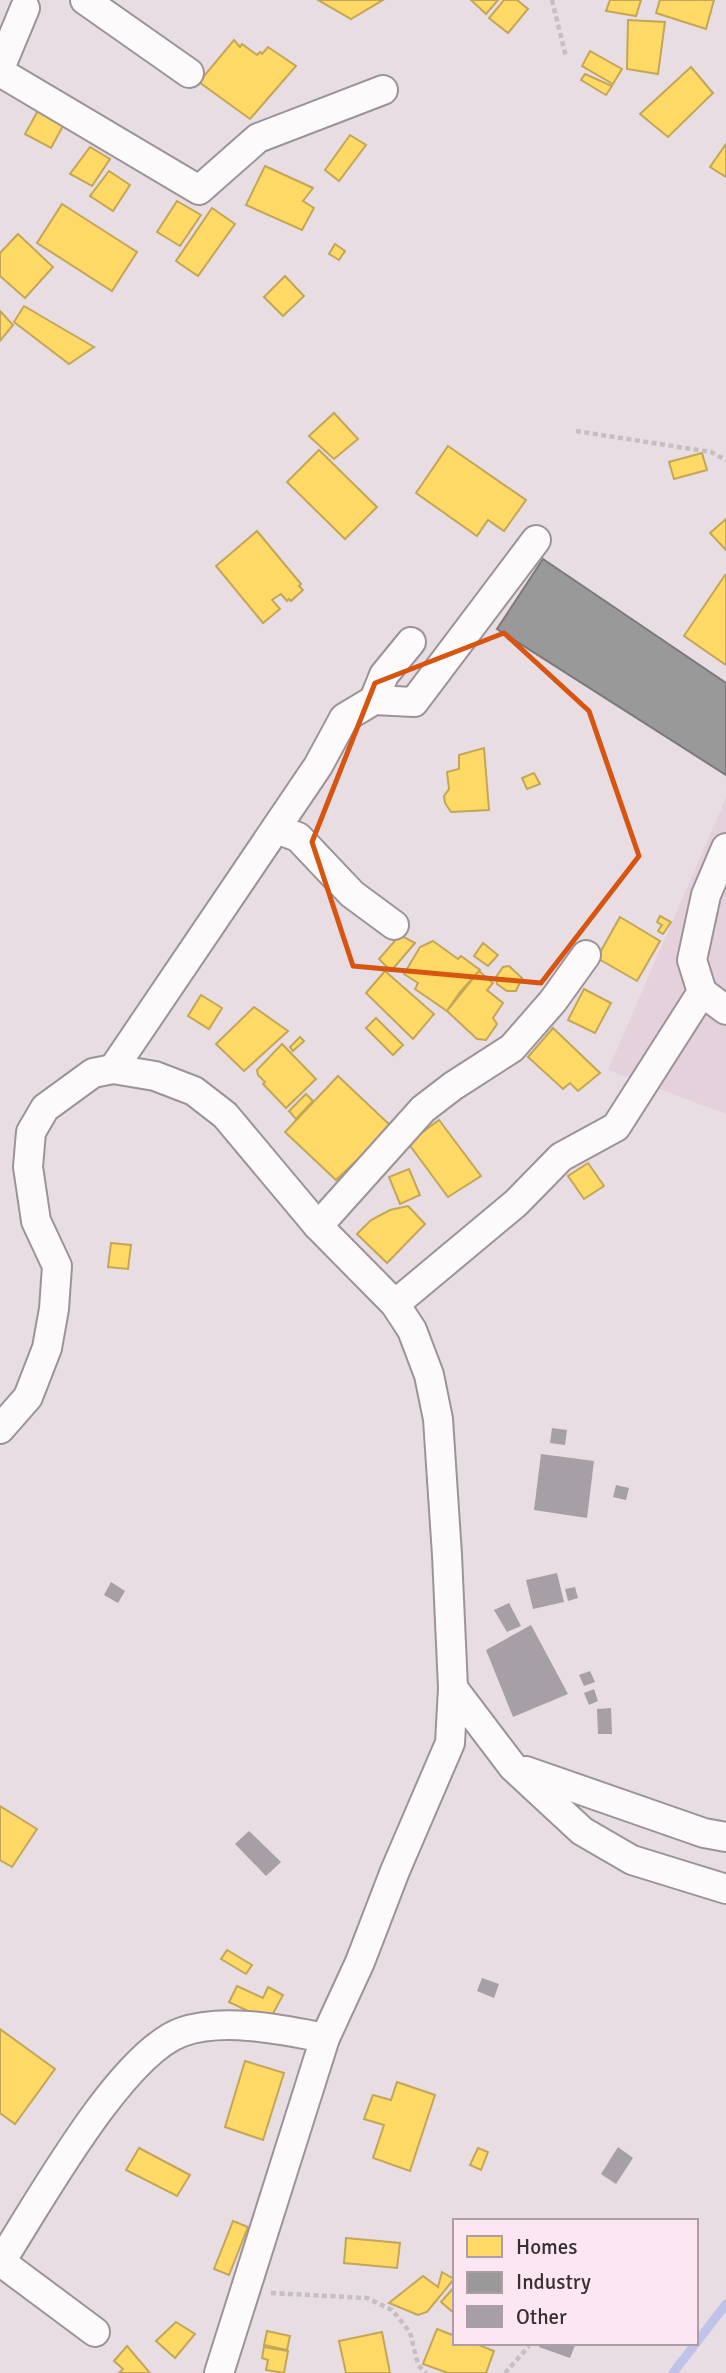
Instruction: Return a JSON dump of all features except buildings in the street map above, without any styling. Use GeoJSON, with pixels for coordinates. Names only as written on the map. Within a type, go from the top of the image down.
{"type":"FeatureCollection","features":[{"type":"Feature","properties":{"kind":"street"},"geometry":{"type":"LineString","coordinates":[[85,0],[189,73]]}},
{"type":"Feature","properties":{"kind":"street"},"geometry":{"type":"LineString","coordinates":[[21,5],[0,70],[199,190],[258,138],[383,90]]}},
{"type":"Feature","properties":{"kind":"street"},"geometry":{"type":"LineString","coordinates":[[113,1069],[318,766],[344,718],[374,700],[414,702],[536,540]]}},
{"type":"Feature","properties":{"kind":"street"},"geometry":{"type":"LineString","coordinates":[[374,700],[384,676],[411,642]]}},
{"type":"Feature","properties":{"kind":"street"},"geometry":{"type":"LineString","coordinates":[[276,829],[298,837],[352,894],[394,925]]}},
{"type":"Feature","properties":{"kind":"street"},"geometry":{"type":"LineString","coordinates":[[726,848],[706,895],[692,960],[702,992],[726,1010]]}},
{"type":"Feature","properties":{"kind":"street"},"geometry":{"type":"LineString","coordinates":[[318,1226],[423,1109],[512,1048],[553,1001],[586,955]]}},
{"type":"Feature","properties":{"kind":"street"},"geometry":{"type":"LineString","coordinates":[[395,1304],[516,1203],[561,1157],[616,1126],[702,992]]}},
{"type":"Feature","properties":{"kind":"street"},"geometry":{"type":"LineString","coordinates":[[0,1429],[28,1397],[47,1348],[54,1309],[57,1266],[36,1221],[28,1167],[31,1132],[45,1108],[55,1100],[93,1073],[113,1069],[155,1076],[194,1091],[225,1115],[318,1226],[395,1304],[412,1330],[429,1375],[438,1419],[453,1688],[450,1743],[395,1871],[360,1962],[325,2038],[219,2373]]}},
{"type":"Feature","properties":{"kind":"street"},"geometry":{"type":"LineString","coordinates":[[453,1688],[513,1767],[583,1830],[632,1860],[726,1889]]}},
{"type":"Feature","properties":{"kind":"street"},"geometry":{"type":"LineString","coordinates":[[513,1767],[704,1833],[726,1837]]}},
{"type":"Feature","properties":{"kind":"street"},"geometry":{"type":"LineString","coordinates":[[95,2332],[1,2262],[81,2136],[121,2083],[151,2052],[182,2032],[226,2025],[325,2038]]}},
{"type":"Feature","properties":{"kind":"path"},"geometry":{"type":"LineString","coordinates":[[552,0],[566,57]]}},
{"type":"Feature","properties":{"kind":"path"},"geometry":{"type":"LineString","coordinates":[[576,431],[711,452],[726,460]]}},
{"type":"Feature","properties":{"kind":"path"},"geometry":{"type":"LineString","coordinates":[[245,2292],[367,2298],[392,2310],[410,2332],[418,2365],[426,2373]]}},
{"type":"Feature","properties":{"kind":"path"},"geometry":{"type":"LineString","coordinates":[[505,2373],[529,2346]]}},
{"type":"Feature","properties":{"kind":"highlighted area"},"geometry":{"type":"Polygon","coordinates":[[[504,633],[589,711],[639,856],[541,983],[353,966],[312,842],[375,683],[504,633]]]}},
{"type":"Feature","properties":{"kind":"shaded area"},"geometry":{"type":"Polygon","coordinates":[[[726,798],[726,1114],[608,1070],[726,798]]]}},
{"type":"Feature","properties":{"kind":"waterway"},"geometry":{"type":"LineString","coordinates":[[698,2340],[726,2304]]}},
{"type":"Feature","properties":{"kind":"waterway"},"geometry":{"type":"LineString","coordinates":[[673,2373],[694,2345]]}}]}
